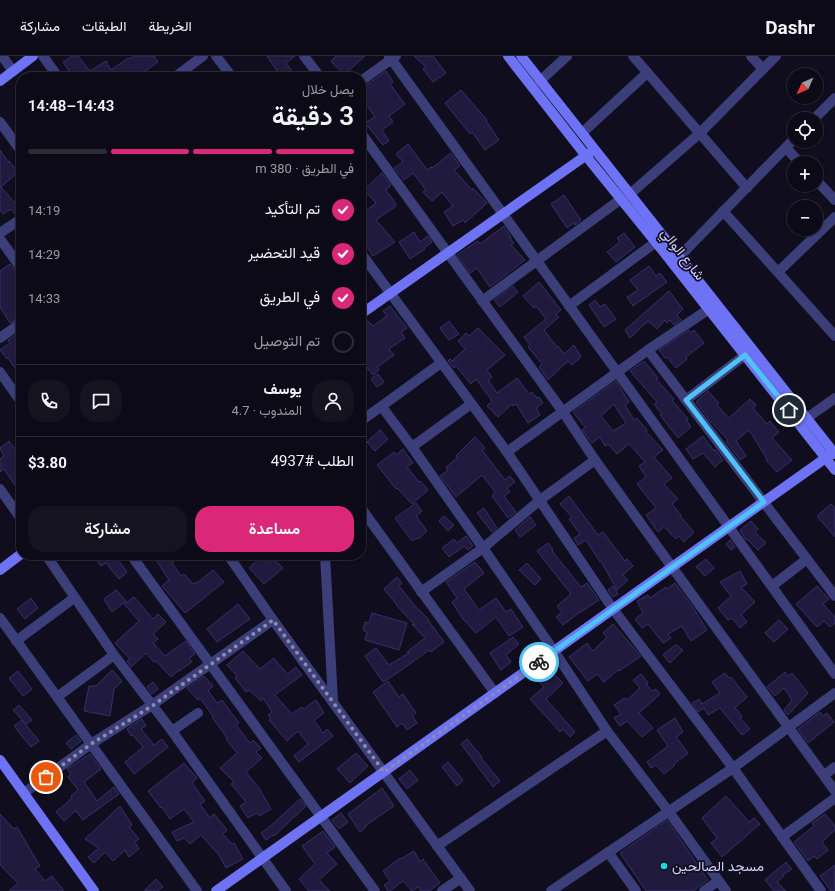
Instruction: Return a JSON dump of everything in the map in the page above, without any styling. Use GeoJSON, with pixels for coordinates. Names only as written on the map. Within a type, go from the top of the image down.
{"type":"FeatureCollection","features":[{"type":"Feature","properties":{"kind":"street"},"geometry":{"type":"LineString","coordinates":[[2,56],[13,71]]}},
{"type":"Feature","properties":{"kind":"street"},"geometry":{"type":"LineString","coordinates":[[0,81],[33,56]]}},
{"type":"Feature","properties":{"kind":"street"},"geometry":{"type":"LineString","coordinates":[[43,56],[54,72]]}},
{"type":"Feature","properties":{"kind":"street"},"geometry":{"type":"LineString","coordinates":[[182,72],[204,56]]}},
{"type":"Feature","properties":{"kind":"street"},"geometry":{"type":"LineString","coordinates":[[216,56],[228,72]]}},
{"type":"Feature","properties":{"kind":"street"},"geometry":{"type":"LineString","coordinates":[[304,56],[316,72]]}},
{"type":"Feature","properties":{"kind":"street","name":"شارع الوالي"},"geometry":{"type":"LineString","coordinates":[[508,56],[586,156],[680,256],[807,418],[832,455],[835,470]]}},
{"type":"Feature","properties":{"kind":"street","name":"شارع الوالي"},"geometry":{"type":"LineString","coordinates":[[521,56],[595,149],[656,242],[709,310],[745,355],[832,455]]}},
{"type":"Feature","properties":{"kind":"street"},"geometry":{"type":"LineString","coordinates":[[540,81],[567,56]]}},
{"type":"Feature","properties":{"kind":"street"},"geometry":{"type":"LineString","coordinates":[[633,56],[747,188]]}},
{"type":"Feature","properties":{"kind":"street"},"geometry":{"type":"LineString","coordinates":[[750,56],[763,69]]}},
{"type":"Feature","properties":{"kind":"street"},"geometry":{"type":"LineString","coordinates":[[482,301],[626,197],[700,133],[776,56]]}},
{"type":"Feature","properties":{"kind":"street"},"geometry":{"type":"LineString","coordinates":[[366,77],[392,57],[835,674]]}},
{"type":"Feature","properties":{"kind":"street"},"geometry":{"type":"LineString","coordinates":[[582,133],[647,73]]}},
{"type":"Feature","properties":{"kind":"street"},"geometry":{"type":"LineString","coordinates":[[821,112],[835,98]]}},
{"type":"Feature","properties":{"kind":"street"},"geometry":{"type":"LineString","coordinates":[[0,122],[16,144]]}},
{"type":"Feature","properties":{"kind":"street"},"geometry":{"type":"LineString","coordinates":[[366,140],[563,412],[672,567],[835,791]]}},
{"type":"Feature","properties":{"kind":"street"},"geometry":{"type":"LineString","coordinates":[[680,256],[786,148],[793,156]]}},
{"type":"Feature","properties":{"kind":"street"},"geometry":{"type":"LineString","coordinates":[[366,311],[595,149]]}},
{"type":"Feature","properties":{"kind":"street"},"geometry":{"type":"LineString","coordinates":[[823,187],[835,200]]}},
{"type":"Feature","properties":{"kind":"street"},"geometry":{"type":"LineString","coordinates":[[723,211],[835,336]]}},
{"type":"Feature","properties":{"kind":"street"},"geometry":{"type":"LineString","coordinates":[[778,272],[835,217]]}},
{"type":"Feature","properties":{"kind":"street"},"geometry":{"type":"LineString","coordinates":[[0,233],[16,222]]}},
{"type":"Feature","properties":{"kind":"street"},"geometry":{"type":"LineString","coordinates":[[0,239],[16,261]]}},
{"type":"Feature","properties":{"kind":"street"},"geometry":{"type":"LineString","coordinates":[[570,306],[656,242]]}},
{"type":"Feature","properties":{"kind":"street"},"geometry":{"type":"LineString","coordinates":[[366,260],[507,452],[613,609],[733,768],[821,891]]}},
{"type":"Feature","properties":{"kind":"street"},"geometry":{"type":"LineString","coordinates":[[507,452],[648,350],[709,310]]}},
{"type":"Feature","properties":{"kind":"street"},"geometry":{"type":"LineString","coordinates":[[0,338],[16,327]]}},
{"type":"Feature","properties":{"kind":"street"},"geometry":{"type":"LineString","coordinates":[[648,350],[835,596]]}},
{"type":"Feature","properties":{"kind":"street"},"geometry":{"type":"LineString","coordinates":[[686,400],[745,355]]}},
{"type":"Feature","properties":{"kind":"street"},"geometry":{"type":"LineString","coordinates":[[366,417],[441,363]]}},
{"type":"Feature","properties":{"kind":"street"},"geometry":{"type":"LineString","coordinates":[[0,372],[16,395]]}},
{"type":"Feature","properties":{"kind":"street"},"geometry":{"type":"LineString","coordinates":[[807,418],[835,398]]}},
{"type":"Feature","properties":{"kind":"street"},"geometry":{"type":"LineString","coordinates":[[412,447],[471,404]]}},
{"type":"Feature","properties":{"kind":"street"},"geometry":{"type":"LineString","coordinates":[[382,406],[483,548],[607,731],[669,812],[726,891]]}},
{"type":"Feature","properties":{"kind":"street"},"geometry":{"type":"LineString","coordinates":[[216,891],[832,455]]}},
{"type":"Feature","properties":{"kind":"street"},"geometry":{"type":"LineString","coordinates":[[421,592],[483,548],[540,500],[596,460]]}},
{"type":"Feature","properties":{"kind":"street"},"geometry":{"type":"LineString","coordinates":[[0,489],[16,512]]}},
{"type":"Feature","properties":{"kind":"street"},"geometry":{"type":"LineString","coordinates":[[366,515],[495,693]]}},
{"type":"Feature","properties":{"kind":"street"},"geometry":{"type":"LineString","coordinates":[[0,570],[16,558]]}},
{"type":"Feature","properties":{"kind":"street"},"geometry":{"type":"LineString","coordinates":[[772,586],[806,559]]}},
{"type":"Feature","properties":{"kind":"street"},"geometry":{"type":"LineString","coordinates":[[49,560],[114,654],[286,891]]}},
{"type":"Feature","properties":{"kind":"street"},"geometry":{"type":"LineString","coordinates":[[135,560],[375,891]]}},
{"type":"Feature","properties":{"kind":"street"},"geometry":{"type":"LineString","coordinates":[[231,560],[273,620],[470,891]]}},
{"type":"Feature","properties":{"kind":"street"},"geometry":{"type":"LineString","coordinates":[[325,560],[333,701]]}},
{"type":"Feature","properties":{"kind":"street"},"geometry":{"type":"LineString","coordinates":[[16,641],[74,598]]}},
{"type":"Feature","properties":{"kind":"street"},"geometry":{"type":"LineString","coordinates":[[0,618],[197,891]]}},
{"type":"Feature","properties":{"kind":"street"},"geometry":{"type":"LineString","coordinates":[[24,793],[91,744],[152,706],[273,620]]}},
{"type":"Feature","properties":{"kind":"street"},"geometry":{"type":"LineString","coordinates":[[57,697],[114,654]]}},
{"type":"Feature","properties":{"kind":"street"},"geometry":{"type":"LineString","coordinates":[[555,890],[608,852],[733,768],[835,693]]}},
{"type":"Feature","properties":{"kind":"street"},"geometry":{"type":"LineString","coordinates":[[172,732],[198,713]]}},
{"type":"Feature","properties":{"kind":"street"},"geometry":{"type":"LineString","coordinates":[[437,846],[607,731]]}},
{"type":"Feature","properties":{"kind":"street"},"geometry":{"type":"LineString","coordinates":[[0,760],[94,891]]}},
{"type":"Feature","properties":{"kind":"street"},"geometry":{"type":"LineString","coordinates":[[824,775],[835,767]]}},
{"type":"Feature","properties":{"kind":"street"},"geometry":{"type":"LineString","coordinates":[[782,836],[835,798]]}},
{"type":"Feature","properties":{"kind":"street"},"geometry":{"type":"LineString","coordinates":[[608,852],[636,891]]}},
{"type":"Feature","properties":{"kind":"street"},"geometry":{"type":"LineString","coordinates":[[442,891],[461,878]]}},
{"type":"Feature","properties":{"kind":"street"},"geometry":{"type":"LineString","coordinates":[[704,891],[718,881]]}},
{"type":"Feature","properties":{"kind":"building"},"geometry":{"type":"Polygon","coordinates":[[[72,56],[78,56],[90,71],[106,61],[111,70],[128,58],[129,59],[134,56],[154,56],[158,62],[144,72],[70,72],[63,62],[72,56]]]}},
{"type":"Feature","properties":{"kind":"building"},"geometry":{"type":"Polygon","coordinates":[[[267,56],[295,56],[286,63],[292,72],[275,72],[277,71],[267,56]]]}},
{"type":"Feature","properties":{"kind":"building"},"geometry":{"type":"Polygon","coordinates":[[[336,56],[365,56],[347,72],[341,72],[331,61],[336,56]]]}},
{"type":"Feature","properties":{"kind":"building"},"geometry":{"type":"Polygon","coordinates":[[[414,56],[433,56],[446,73],[433,82],[423,69],[426,67],[414,56]]]}},
{"type":"Feature","properties":{"kind":"building"},"geometry":{"type":"Polygon","coordinates":[[[386,71],[393,82],[390,84],[405,104],[389,116],[393,122],[382,130],[389,141],[383,145],[366,124],[366,122],[375,117],[366,104],[366,85],[386,71]]]}},
{"type":"Feature","properties":{"kind":"building"},"geometry":{"type":"Polygon","coordinates":[[[461,90],[487,120],[486,121],[499,140],[485,150],[472,132],[470,134],[445,103],[461,90]]]}},
{"type":"Feature","properties":{"kind":"building"},"geometry":{"type":"Polygon","coordinates":[[[408,144],[427,170],[431,167],[432,168],[451,153],[460,166],[454,170],[472,190],[473,188],[487,203],[465,223],[463,220],[453,226],[444,212],[453,206],[442,192],[432,201],[423,192],[426,190],[413,173],[404,180],[394,168],[403,162],[396,154],[408,144]]]}},
{"type":"Feature","properties":{"kind":"building"},"geometry":{"type":"Polygon","coordinates":[[[0,150],[8,162],[9,161],[16,170],[16,174],[1,187],[16,204],[16,215],[11,209],[3,214],[0,210],[0,150]]]}},
{"type":"Feature","properties":{"kind":"building"},"geometry":{"type":"Polygon","coordinates":[[[382,173],[391,185],[386,190],[396,206],[376,220],[395,242],[373,256],[366,246],[366,211],[376,203],[366,192],[366,188],[382,173]]]}},
{"type":"Feature","properties":{"kind":"building"},"geometry":{"type":"Polygon","coordinates":[[[564,195],[581,220],[575,225],[574,223],[567,228],[551,204],[564,195]]]}},
{"type":"Feature","properties":{"kind":"building"},"geometry":{"type":"Polygon","coordinates":[[[504,226],[514,243],[511,245],[525,260],[490,287],[477,268],[470,273],[457,255],[478,241],[480,244],[504,226]]]}},
{"type":"Feature","properties":{"kind":"building"},"geometry":{"type":"Polygon","coordinates":[[[414,232],[420,242],[428,236],[432,242],[424,248],[425,249],[410,259],[399,242],[414,232]]]}},
{"type":"Feature","properties":{"kind":"building"},"geometry":{"type":"Polygon","coordinates":[[[624,233],[635,247],[616,262],[607,252],[620,242],[617,238],[624,233]]]}},
{"type":"Feature","properties":{"kind":"building"},"geometry":{"type":"Polygon","coordinates":[[[10,264],[16,272],[16,320],[10,323],[0,307],[0,271],[10,264]]]}},
{"type":"Feature","properties":{"kind":"building"},"geometry":{"type":"Polygon","coordinates":[[[649,266],[656,276],[660,273],[667,282],[633,306],[627,297],[638,290],[630,280],[649,266]]]}},
{"type":"Feature","properties":{"kind":"building"},"geometry":{"type":"Polygon","coordinates":[[[539,282],[561,310],[556,314],[559,317],[544,330],[564,354],[574,345],[581,357],[572,365],[568,361],[548,380],[539,367],[542,364],[528,347],[530,345],[524,337],[546,319],[536,306],[534,308],[523,296],[539,282]]]}},
{"type":"Feature","properties":{"kind":"building"},"geometry":{"type":"Polygon","coordinates":[[[513,286],[518,292],[500,307],[494,300],[513,286]]]}},
{"type":"Feature","properties":{"kind":"building"},"geometry":{"type":"Polygon","coordinates":[[[669,291],[683,309],[677,315],[681,320],[674,325],[670,320],[667,323],[665,320],[657,329],[648,321],[630,338],[625,330],[669,291]]]}},
{"type":"Feature","properties":{"kind":"building"},"geometry":{"type":"Polygon","coordinates":[[[595,300],[600,307],[605,304],[616,319],[604,327],[589,305],[595,300]]]}},
{"type":"Feature","properties":{"kind":"building"},"geometry":{"type":"Polygon","coordinates":[[[390,306],[407,328],[401,332],[405,338],[389,349],[394,355],[377,367],[379,370],[373,375],[366,366],[366,322],[368,321],[373,326],[387,316],[383,311],[390,306]]]}},
{"type":"Feature","properties":{"kind":"building"},"geometry":{"type":"Polygon","coordinates":[[[449,321],[459,334],[449,340],[440,328],[449,321]]]}},
{"type":"Feature","properties":{"kind":"building"},"geometry":{"type":"Polygon","coordinates":[[[478,328],[505,355],[487,370],[492,377],[488,380],[497,393],[517,378],[529,394],[532,392],[537,398],[539,397],[543,403],[536,408],[540,415],[528,423],[516,404],[513,406],[512,404],[498,417],[487,406],[492,401],[476,379],[471,384],[456,366],[454,368],[448,361],[450,359],[452,361],[465,349],[458,341],[466,333],[469,336],[478,328]]]}},
{"type":"Feature","properties":{"kind":"building"},"geometry":{"type":"Polygon","coordinates":[[[689,330],[691,333],[694,330],[704,343],[686,357],[687,359],[676,368],[659,350],[689,330]]]}},
{"type":"Feature","properties":{"kind":"building"},"geometry":{"type":"Polygon","coordinates":[[[16,334],[16,366],[14,367],[0,350],[10,343],[8,340],[16,334]]]}},
{"type":"Feature","properties":{"kind":"building"},"geometry":{"type":"Polygon","coordinates":[[[644,361],[658,378],[656,379],[674,399],[672,400],[688,419],[686,420],[691,427],[678,438],[660,415],[662,414],[654,404],[657,402],[630,371],[644,361]]]}},
{"type":"Feature","properties":{"kind":"building"},"geometry":{"type":"Polygon","coordinates":[[[378,374],[384,382],[377,387],[371,379],[378,374]]]}},
{"type":"Feature","properties":{"kind":"building"},"geometry":{"type":"Polygon","coordinates":[[[616,381],[629,402],[625,405],[634,420],[637,418],[647,430],[646,432],[663,450],[654,457],[672,478],[664,484],[678,499],[672,504],[694,532],[684,542],[679,536],[676,539],[664,527],[658,532],[646,515],[656,508],[637,484],[646,477],[639,466],[645,462],[629,444],[617,454],[608,444],[605,446],[600,437],[592,443],[582,430],[585,427],[573,412],[616,381]],[[614,404],[601,416],[613,431],[626,423],[614,404]]]}},
{"type":"Feature","properties":{"kind":"building"},"geometry":{"type":"Polygon","coordinates":[[[708,391],[719,403],[717,405],[729,418],[750,399],[756,405],[753,408],[767,424],[770,421],[779,432],[772,438],[792,460],[777,472],[766,460],[767,459],[749,430],[736,441],[746,456],[740,460],[726,441],[728,440],[710,421],[696,402],[708,391]]]}},
{"type":"Feature","properties":{"kind":"building"},"geometry":{"type":"Polygon","coordinates":[[[380,430],[388,439],[375,451],[367,442],[380,430]]]}},
{"type":"Feature","properties":{"kind":"building"},"geometry":{"type":"Polygon","coordinates":[[[703,436],[723,460],[715,467],[703,453],[693,459],[686,449],[703,436]]]}},
{"type":"Feature","properties":{"kind":"building"},"geometry":{"type":"Polygon","coordinates":[[[475,437],[485,448],[482,450],[505,480],[510,476],[515,482],[507,488],[510,492],[504,496],[516,512],[508,518],[492,496],[495,492],[482,475],[456,497],[440,476],[448,470],[446,467],[457,458],[456,456],[475,437]]]}},
{"type":"Feature","properties":{"kind":"building"},"geometry":{"type":"Polygon","coordinates":[[[9,441],[16,451],[16,487],[4,469],[0,472],[0,459],[4,456],[0,448],[9,441]]]}},
{"type":"Feature","properties":{"kind":"building"},"geometry":{"type":"Polygon","coordinates":[[[403,449],[413,463],[407,467],[419,482],[420,481],[428,490],[412,504],[397,488],[396,489],[377,465],[394,452],[396,455],[403,449]]]}},
{"type":"Feature","properties":{"kind":"building"},"geometry":{"type":"Polygon","coordinates":[[[569,496],[598,535],[603,532],[625,561],[627,559],[633,566],[623,575],[628,580],[617,590],[601,561],[600,562],[586,540],[578,545],[574,538],[580,534],[569,519],[572,517],[560,504],[569,496]]]}},
{"type":"Feature","properties":{"kind":"building"},"geometry":{"type":"Polygon","coordinates":[[[416,503],[422,511],[416,516],[427,531],[418,539],[416,538],[412,541],[395,518],[416,503]]]}},
{"type":"Feature","properties":{"kind":"building"},"geometry":{"type":"Polygon","coordinates":[[[831,504],[835,508],[835,537],[817,516],[831,504]]]}},
{"type":"Feature","properties":{"kind":"building"},"geometry":{"type":"Polygon","coordinates":[[[484,508],[497,528],[492,532],[477,513],[484,508]]]}},
{"type":"Feature","properties":{"kind":"building"},"geometry":{"type":"Polygon","coordinates":[[[444,516],[454,525],[448,531],[439,521],[444,516]]]}},
{"type":"Feature","properties":{"kind":"building"},"geometry":{"type":"Polygon","coordinates":[[[530,517],[536,525],[520,537],[515,530],[530,517]]]}},
{"type":"Feature","properties":{"kind":"building"},"geometry":{"type":"Polygon","coordinates":[[[751,521],[758,529],[755,532],[766,543],[758,550],[747,539],[746,540],[740,530],[751,521]]]}},
{"type":"Feature","properties":{"kind":"building"},"geometry":{"type":"Polygon","coordinates":[[[466,536],[473,546],[468,550],[464,546],[449,557],[442,548],[454,539],[457,543],[466,536]]]}},
{"type":"Feature","properties":{"kind":"building"},"geometry":{"type":"Polygon","coordinates":[[[730,540],[735,547],[731,550],[726,544],[730,540]]]}},
{"type":"Feature","properties":{"kind":"building"},"geometry":{"type":"Polygon","coordinates":[[[548,543],[553,550],[552,551],[581,587],[587,583],[599,600],[563,625],[556,617],[562,612],[557,606],[571,594],[537,551],[548,543]]]}},
{"type":"Feature","properties":{"kind":"building"},"geometry":{"type":"Polygon","coordinates":[[[706,559],[714,568],[705,576],[696,567],[706,559]]]}},
{"type":"Feature","properties":{"kind":"building"},"geometry":{"type":"Polygon","coordinates":[[[97,560],[118,560],[127,572],[119,579],[106,563],[101,566],[97,560]]]}},
{"type":"Feature","properties":{"kind":"building"},"geometry":{"type":"Polygon","coordinates":[[[156,560],[175,560],[172,563],[181,576],[184,574],[193,584],[196,582],[197,583],[213,570],[224,582],[185,613],[162,586],[169,580],[156,560]]]}},
{"type":"Feature","properties":{"kind":"building"},"geometry":{"type":"Polygon","coordinates":[[[258,560],[266,560],[269,563],[275,560],[283,568],[264,584],[249,568],[258,560]]]}},
{"type":"Feature","properties":{"kind":"building"},"geometry":{"type":"Polygon","coordinates":[[[475,562],[484,573],[464,589],[479,610],[496,598],[506,612],[511,609],[523,627],[509,636],[496,617],[476,633],[463,619],[452,602],[457,598],[446,582],[475,562]]]}},
{"type":"Feature","properties":{"kind":"building"},"geometry":{"type":"Polygon","coordinates":[[[527,563],[541,579],[535,585],[519,570],[527,563]]]}},
{"type":"Feature","properties":{"kind":"building"},"geometry":{"type":"Polygon","coordinates":[[[740,571],[747,584],[741,587],[755,602],[741,615],[747,622],[740,628],[732,618],[728,620],[718,608],[731,596],[720,582],[740,571]]]}},
{"type":"Feature","properties":{"kind":"building"},"geometry":{"type":"Polygon","coordinates":[[[397,577],[402,583],[399,586],[415,606],[429,620],[444,642],[431,652],[429,650],[383,682],[365,656],[376,648],[389,665],[409,653],[407,652],[425,638],[384,589],[397,577]]]}},
{"type":"Feature","properties":{"kind":"building"},"geometry":{"type":"Polygon","coordinates":[[[675,583],[693,607],[707,630],[691,641],[682,626],[668,634],[671,638],[663,643],[648,624],[642,628],[635,619],[643,613],[637,601],[648,595],[650,598],[666,587],[667,589],[675,583]]]}},
{"type":"Feature","properties":{"kind":"building"},"geometry":{"type":"Polygon","coordinates":[[[613,586],[618,594],[613,597],[608,590],[613,586]]]}},
{"type":"Feature","properties":{"kind":"building"},"geometry":{"type":"Polygon","coordinates":[[[817,586],[829,599],[823,604],[835,617],[835,623],[830,627],[824,621],[817,627],[796,604],[817,586]]]}},
{"type":"Feature","properties":{"kind":"building"},"geometry":{"type":"Polygon","coordinates":[[[116,590],[126,601],[112,612],[104,599],[116,590]]]}},
{"type":"Feature","properties":{"kind":"building"},"geometry":{"type":"Polygon","coordinates":[[[134,597],[153,619],[158,614],[166,622],[153,634],[158,639],[153,643],[165,656],[186,641],[195,654],[189,658],[192,662],[171,677],[146,653],[131,667],[127,661],[130,659],[115,643],[139,621],[124,604],[134,597]]]}},
{"type":"Feature","properties":{"kind":"building"},"geometry":{"type":"Polygon","coordinates":[[[31,598],[38,608],[25,619],[17,609],[31,598]]]}},
{"type":"Feature","properties":{"kind":"building"},"geometry":{"type":"Polygon","coordinates":[[[238,604],[250,619],[217,642],[207,629],[238,604]]]}},
{"type":"Feature","properties":{"kind":"building"},"geometry":{"type":"Polygon","coordinates":[[[372,613],[407,623],[399,650],[365,640],[367,632],[363,630],[365,622],[369,623],[372,613]]]}},
{"type":"Feature","properties":{"kind":"building"},"geometry":{"type":"Polygon","coordinates":[[[779,620],[788,629],[774,642],[765,633],[779,620]]]}},
{"type":"Feature","properties":{"kind":"building"},"geometry":{"type":"Polygon","coordinates":[[[613,624],[641,656],[619,671],[618,670],[604,682],[597,674],[588,681],[569,657],[587,643],[593,651],[607,637],[603,633],[613,624]]]}},
{"type":"Feature","properties":{"kind":"building"},"geometry":{"type":"Polygon","coordinates":[[[513,637],[519,644],[506,655],[511,662],[501,670],[490,653],[513,637]]]}},
{"type":"Feature","properties":{"kind":"building"},"geometry":{"type":"Polygon","coordinates":[[[675,645],[683,650],[670,663],[663,655],[675,645]]]}},
{"type":"Feature","properties":{"kind":"building"},"geometry":{"type":"Polygon","coordinates":[[[243,651],[260,669],[274,658],[287,674],[296,667],[302,675],[275,695],[292,714],[302,707],[304,709],[316,700],[324,713],[314,720],[323,733],[327,729],[333,736],[299,762],[294,756],[308,744],[298,731],[287,741],[269,720],[271,719],[268,715],[272,712],[263,698],[261,701],[249,690],[246,692],[235,678],[237,676],[227,665],[243,651]]]}},
{"type":"Feature","properties":{"kind":"building"},"geometry":{"type":"Polygon","coordinates":[[[112,670],[122,681],[114,689],[110,716],[84,711],[89,686],[96,686],[112,670]]]}},
{"type":"Feature","properties":{"kind":"building"},"geometry":{"type":"Polygon","coordinates":[[[18,671],[32,689],[23,696],[9,678],[18,671]]]}},
{"type":"Feature","properties":{"kind":"building"},"geometry":{"type":"Polygon","coordinates":[[[551,671],[563,683],[546,699],[575,732],[570,737],[563,729],[560,732],[530,699],[544,687],[539,682],[551,671]]]}},
{"type":"Feature","properties":{"kind":"building"},"geometry":{"type":"Polygon","coordinates":[[[785,672],[788,676],[792,673],[808,693],[788,715],[784,710],[792,700],[784,688],[775,696],[767,687],[785,672]]]}},
{"type":"Feature","properties":{"kind":"building"},"geometry":{"type":"Polygon","coordinates":[[[725,673],[729,678],[731,677],[747,697],[735,708],[742,716],[740,718],[750,729],[742,735],[720,708],[708,715],[704,708],[698,712],[692,703],[699,699],[702,704],[720,693],[712,682],[725,673]]]}},
{"type":"Feature","properties":{"kind":"building"},"geometry":{"type":"Polygon","coordinates":[[[641,674],[648,683],[646,684],[652,691],[656,689],[660,694],[639,713],[653,728],[642,737],[627,721],[620,726],[614,718],[621,714],[614,705],[625,698],[627,700],[640,688],[633,680],[641,674]]]}},
{"type":"Feature","properties":{"kind":"building"},"geometry":{"type":"Polygon","coordinates":[[[204,676],[213,686],[208,691],[217,703],[222,700],[239,723],[236,725],[250,743],[253,740],[261,748],[256,752],[262,758],[246,772],[259,788],[271,809],[259,816],[257,813],[248,818],[240,806],[246,802],[231,784],[234,782],[220,768],[237,753],[226,739],[227,738],[200,698],[198,700],[187,688],[204,676]]]}},
{"type":"Feature","properties":{"kind":"building"},"geometry":{"type":"Polygon","coordinates":[[[388,681],[399,697],[403,694],[416,713],[412,715],[417,723],[407,730],[402,723],[397,727],[373,692],[388,681]]]}},
{"type":"Feature","properties":{"kind":"building"},"geometry":{"type":"Polygon","coordinates":[[[153,682],[158,689],[152,694],[147,687],[153,682]]]}},
{"type":"Feature","properties":{"kind":"building"},"geometry":{"type":"Polygon","coordinates":[[[19,705],[32,720],[26,724],[13,710],[19,705]]]}},
{"type":"Feature","properties":{"kind":"building"},"geometry":{"type":"Polygon","coordinates":[[[820,712],[823,716],[827,713],[834,722],[808,743],[798,729],[820,712]]]}},
{"type":"Feature","properties":{"kind":"building"},"geometry":{"type":"Polygon","coordinates":[[[675,718],[683,732],[676,737],[688,753],[664,774],[656,765],[651,768],[647,762],[668,746],[657,730],[675,718]]]}},
{"type":"Feature","properties":{"kind":"building"},"geometry":{"type":"Polygon","coordinates":[[[142,719],[146,726],[141,729],[154,745],[162,739],[168,747],[134,774],[125,762],[143,747],[133,735],[131,736],[127,729],[142,719]]]}},
{"type":"Feature","properties":{"kind":"building"},"geometry":{"type":"Polygon","coordinates":[[[22,720],[39,741],[31,747],[14,726],[22,720]]]}},
{"type":"Feature","properties":{"kind":"building"},"geometry":{"type":"Polygon","coordinates":[[[76,735],[81,741],[71,749],[66,743],[76,735]]]}},
{"type":"Feature","properties":{"kind":"building"},"geometry":{"type":"Polygon","coordinates":[[[467,739],[500,781],[493,787],[461,744],[467,739]]]}},
{"type":"Feature","properties":{"kind":"building"},"geometry":{"type":"Polygon","coordinates":[[[356,753],[368,766],[350,783],[337,769],[356,753]]]}},
{"type":"Feature","properties":{"kind":"building"},"geometry":{"type":"Polygon","coordinates":[[[90,754],[101,769],[84,782],[97,801],[114,787],[119,794],[83,820],[75,811],[64,821],[56,812],[72,798],[71,796],[78,790],[68,777],[71,774],[67,769],[90,754]]]}},
{"type":"Feature","properties":{"kind":"building"},"geometry":{"type":"Polygon","coordinates":[[[448,762],[463,780],[457,786],[442,767],[448,762]]]}},
{"type":"Feature","properties":{"kind":"building"},"geometry":{"type":"Polygon","coordinates":[[[184,763],[197,778],[192,783],[205,801],[200,804],[210,818],[214,814],[227,830],[223,834],[232,844],[234,843],[243,859],[226,868],[219,855],[201,835],[190,844],[184,838],[177,841],[172,832],[194,822],[184,809],[170,819],[148,791],[184,763]]]}},
{"type":"Feature","properties":{"kind":"building"},"geometry":{"type":"Polygon","coordinates":[[[410,770],[418,780],[407,789],[399,779],[410,770]]]}},
{"type":"Feature","properties":{"kind":"building"},"geometry":{"type":"Polygon","coordinates":[[[382,788],[394,806],[365,826],[366,827],[360,832],[348,814],[382,788]]]}},
{"type":"Feature","properties":{"kind":"building"},"geometry":{"type":"Polygon","coordinates":[[[726,796],[749,822],[754,818],[760,824],[722,857],[711,843],[717,838],[702,818],[726,796]]]}},
{"type":"Feature","properties":{"kind":"building"},"geometry":{"type":"Polygon","coordinates":[[[300,799],[306,806],[274,836],[273,835],[266,840],[261,833],[300,799]]]}},
{"type":"Feature","properties":{"kind":"building"},"geometry":{"type":"Polygon","coordinates":[[[120,806],[132,825],[129,827],[139,839],[135,842],[139,849],[129,857],[125,850],[113,861],[105,852],[94,863],[88,857],[99,848],[85,839],[120,806]]]}},
{"type":"Feature","properties":{"kind":"building"},"geometry":{"type":"Polygon","coordinates":[[[341,813],[348,822],[339,829],[332,820],[341,813]]]}},
{"type":"Feature","properties":{"kind":"building"},"geometry":{"type":"Polygon","coordinates":[[[0,814],[14,829],[17,827],[40,866],[35,869],[45,881],[52,876],[64,891],[9,891],[18,883],[0,865],[0,814]]]}},
{"type":"Feature","properties":{"kind":"building"},"geometry":{"type":"Polygon","coordinates":[[[825,814],[835,826],[835,830],[822,842],[828,850],[817,859],[814,856],[808,861],[794,842],[814,826],[812,823],[825,814]]]}},
{"type":"Feature","properties":{"kind":"building","name":"مسجد الصالحين"},"geometry":{"type":"Polygon","coordinates":[[[667,820],[708,880],[693,891],[646,891],[620,853],[667,820]]]}},
{"type":"Feature","properties":{"kind":"building"},"geometry":{"type":"Polygon","coordinates":[[[323,831],[335,847],[327,853],[337,864],[319,880],[330,891],[309,891],[299,879],[315,864],[302,846],[323,831]]]}},
{"type":"Feature","properties":{"kind":"building"},"geometry":{"type":"Polygon","coordinates":[[[414,851],[420,862],[423,859],[440,883],[429,891],[421,891],[418,887],[412,891],[403,881],[388,891],[384,885],[390,881],[383,871],[400,858],[401,859],[414,851]]]}},
{"type":"Feature","properties":{"kind":"building"},"geometry":{"type":"Polygon","coordinates":[[[786,862],[792,869],[783,875],[784,876],[777,882],[786,891],[774,891],[765,880],[786,862]]]}},
{"type":"Feature","properties":{"kind":"building"},"geometry":{"type":"Polygon","coordinates":[[[835,865],[835,891],[831,891],[820,876],[835,865]]]}},
{"type":"Feature","properties":{"kind":"building"},"geometry":{"type":"Polygon","coordinates":[[[156,879],[163,887],[157,891],[144,891],[156,879]]]}},
{"type":"Feature","properties":{"kind":"way so far"},"geometry":{"type":"LineString","coordinates":[[46,777],[91,744],[152,706],[273,620],[384,772],[539,662]]}},
{"type":"Feature","properties":{"kind":"place","name":"مسجد الصالحين"},"geometry":{"type":"Point","coordinates":[664,866]}},
{"type":"Feature","properties":{"kind":"route"},"geometry":{"type":"LineString","coordinates":[[539,662],[764,502],[686,400],[745,355],[789,410]]}}]}
